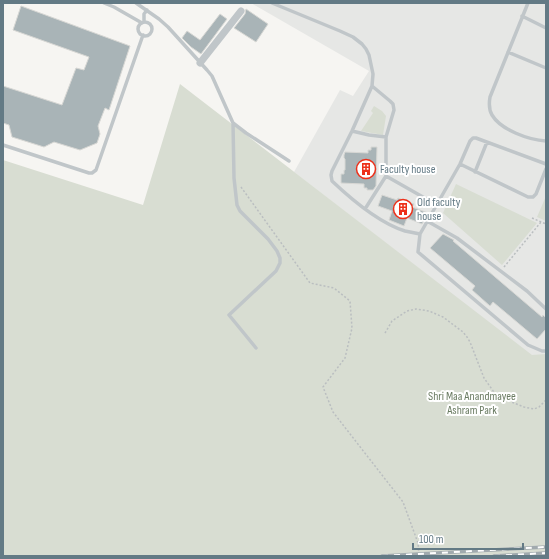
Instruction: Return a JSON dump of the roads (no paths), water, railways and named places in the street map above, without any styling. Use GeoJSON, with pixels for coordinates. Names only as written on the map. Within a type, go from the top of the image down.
{"type":"FeatureCollection","features":[{"type":"Feature","properties":{"kind":"street"},"geometry":{"type":"LineString","coordinates":[[200,63],[241,11]]}},
{"type":"Feature","properties":{"kind":"lane"},"geometry":{"type":"LineString","coordinates":[[104,3],[143,22],[154,24]]}},
{"type":"Feature","properties":{"kind":"lane"},"geometry":{"type":"LineString","coordinates":[[136,3],[168,27],[212,76],[233,122],[234,178],[237,205],[240,211],[268,239],[277,251],[280,258],[280,263],[276,271],[229,315],[256,348]]}},
{"type":"Feature","properties":{"kind":"lane"},"geometry":{"type":"LineString","coordinates":[[272,3],[340,31],[362,44],[366,49],[373,74],[372,86],[332,171],[332,181],[365,209],[388,223],[404,230],[420,234]]}},
{"type":"Feature","properties":{"kind":"lane"},"geometry":{"type":"LineString","coordinates":[[528,3],[490,97],[489,105],[492,114],[500,124],[509,130],[536,140],[546,141]]}},
{"type":"Feature","properties":{"kind":"lane"},"geometry":{"type":"LineString","coordinates":[[143,35],[138,28],[143,22],[144,14],[147,10]]}},
{"type":"Feature","properties":{"kind":"lane"},"geometry":{"type":"LineString","coordinates":[[522,16],[546,28]]}},
{"type":"Feature","properties":{"kind":"lane"},"geometry":{"type":"LineString","coordinates":[[143,35],[151,33],[154,24],[159,19]]}},
{"type":"Feature","properties":{"kind":"lane"},"geometry":{"type":"LineString","coordinates":[[3,145],[89,173],[94,172],[96,170],[143,35]]}},
{"type":"Feature","properties":{"kind":"lane"},"geometry":{"type":"LineString","coordinates":[[508,52],[546,68]]}},
{"type":"Feature","properties":{"kind":"lane"},"geometry":{"type":"LineString","coordinates":[[365,209],[386,176],[386,137],[394,110],[394,107],[390,101],[372,86]]}},
{"type":"Feature","properties":{"kind":"lane"},"geometry":{"type":"LineString","coordinates":[[233,122],[290,161]]}},
{"type":"Feature","properties":{"kind":"lane"},"geometry":{"type":"LineString","coordinates":[[352,131],[386,137]]}},
{"type":"Feature","properties":{"kind":"lane"},"geometry":{"type":"LineString","coordinates":[[546,164],[473,138],[420,234],[418,252],[528,346],[546,351]]}},
{"type":"Feature","properties":{"kind":"lane"},"geometry":{"type":"LineString","coordinates":[[475,172],[487,142]]}},
{"type":"Feature","properties":{"kind":"lane"},"geometry":{"type":"LineString","coordinates":[[460,164],[528,197],[533,197],[536,194],[546,169]]}},
{"type":"Feature","properties":{"kind":"lane"},"geometry":{"type":"LineString","coordinates":[[386,176],[437,205]]}},
{"type":"Feature","properties":{"kind":"lane"},"geometry":{"type":"LineString","coordinates":[[428,221],[457,238],[527,291],[546,309]]}},
{"type":"Feature","properties":{"kind":"railway"},"geometry":{"type":"LineString","coordinates":[[382,556],[546,547]]}},
{"type":"Feature","properties":{"kind":"railway"},"geometry":{"type":"LineString","coordinates":[[494,556],[546,553]]}},
{"type":"Feature","properties":{"kind":"place","name":"Faculty house"},"geometry":{"type":"Point","coordinates":[366,169]}},
{"type":"Feature","properties":{"kind":"place","name":"Old faculty house"},"geometry":{"type":"Point","coordinates":[403,209]}},
{"type":"Feature","properties":{"kind":"park label","name":"Shri Maa Anandmayee Ashram Park"},"geometry":{"type":"Point","coordinates":[472,403]}}]}
